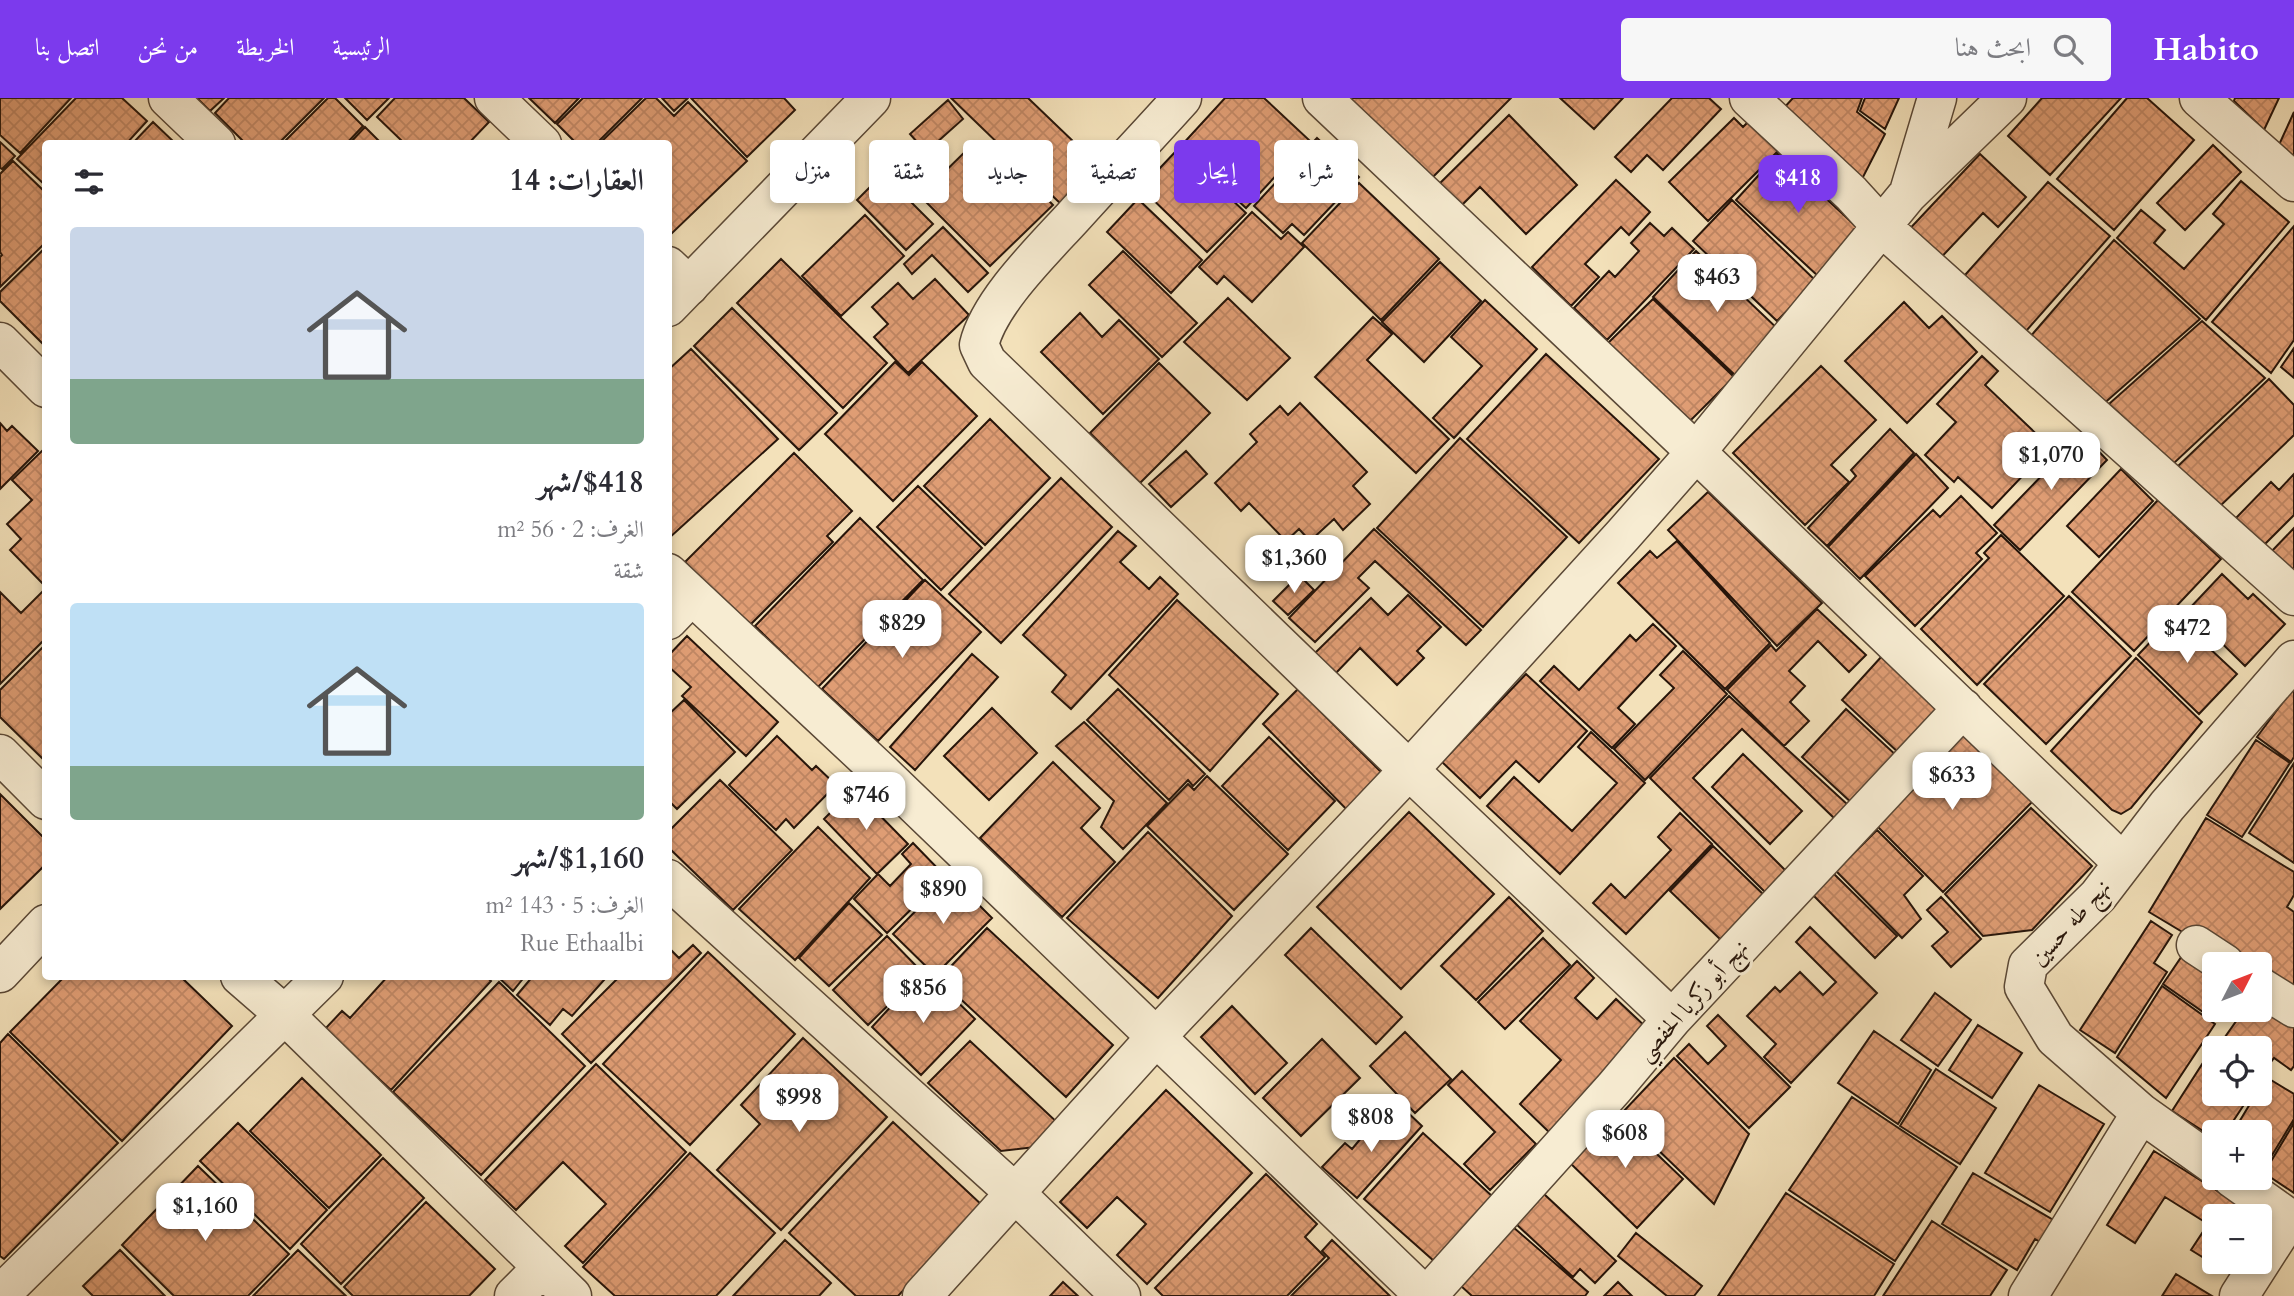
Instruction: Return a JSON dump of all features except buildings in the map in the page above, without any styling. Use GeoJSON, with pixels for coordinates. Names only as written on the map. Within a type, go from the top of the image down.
{"type":"FeatureCollection","features":[{"type":"Feature","properties":{"kind":"street"},"geometry":{"type":"LineString","coordinates":[[168,98],[212,140]]}},
{"type":"Feature","properties":{"kind":"street"},"geometry":{"type":"LineString","coordinates":[[494,98],[538,140]]}},
{"type":"Feature","properties":{"kind":"street"},"geometry":{"type":"LineString","coordinates":[[1182,98],[1029,265],[982,330],[979,345],[987,362],[1409,770],[1672,1019]]}},
{"type":"Feature","properties":{"kind":"street"},"geometry":{"type":"LineString","coordinates":[[1322,98],[1696,452],[2123,863]]}},
{"type":"Feature","properties":{"kind":"street"},"geometry":{"type":"LineString","coordinates":[[1749,98],[1851,193],[1882,227],[2294,596]]}},
{"type":"Feature","properties":{"kind":"street"},"geometry":{"type":"LineString","coordinates":[[1908,194],[1937,98]]}},
{"type":"Feature","properties":{"kind":"street"},"geometry":{"type":"LineString","coordinates":[[922,1296],[1157,1036],[1409,770],[1623,535],[1696,452],[1908,194],[2007,98]]}},
{"type":"Feature","properties":{"kind":"street"},"geometry":{"type":"LineString","coordinates":[[2199,98],[2294,182]]}},
{"type":"Feature","properties":{"kind":"street"},"geometry":{"type":"LineString","coordinates":[[675,286],[855,103]]}},
{"type":"Feature","properties":{"kind":"street"},"geometry":{"type":"LineString","coordinates":[[0,342],[42,384]]}},
{"type":"Feature","properties":{"kind":"street"},"geometry":{"type":"LineString","coordinates":[[676,596],[881,772],[1426,1296]]}},
{"type":"Feature","properties":{"kind":"street","name":"نهج طه حسين"},"geometry":{"type":"LineString","coordinates":[[2202,1157],[2141,1114],[2055,1038],[2024,987],[2028,965],[2098,896],[2167,806],[2294,660]]}},
{"type":"Feature","properties":{"kind":"street","name":"نهج أبو زكريا الحفصي"},"geometry":{"type":"LineString","coordinates":[[1426,1296],[1606,1098],[1672,1019],[1963,708]]}},
{"type":"Feature","properties":{"kind":"street"},"geometry":{"type":"LineString","coordinates":[[0,754],[42,796]]}},
{"type":"Feature","properties":{"kind":"street"},"geometry":{"type":"LineString","coordinates":[[672,883],[1015,1192],[1121,1296]]}},
{"type":"Feature","properties":{"kind":"street"},"geometry":{"type":"LineString","coordinates":[[0,973],[42,928]]}},
{"type":"Feature","properties":{"kind":"street"},"geometry":{"type":"LineString","coordinates":[[245,980],[285,1015],[572,1296]]}},
{"type":"Feature","properties":{"kind":"street"},"geometry":{"type":"LineString","coordinates":[[0,1295],[320,980]]}},
{"type":"Feature","properties":{"kind":"street"},"geometry":{"type":"LineString","coordinates":[[2272,994],[2294,1008]]}},
{"type":"Feature","properties":{"kind":"street"},"geometry":{"type":"LineString","coordinates":[[2028,1296],[2141,1114]]}},
{"type":"Feature","properties":{"kind":"street"},"geometry":{"type":"LineString","coordinates":[[2239,1296],[2291,1220],[2249,1190]]}},
{"type":"Feature","properties":{"kind":"street"},"geometry":{"type":"LineString","coordinates":[[514,1296],[542,1268]]}}]}
